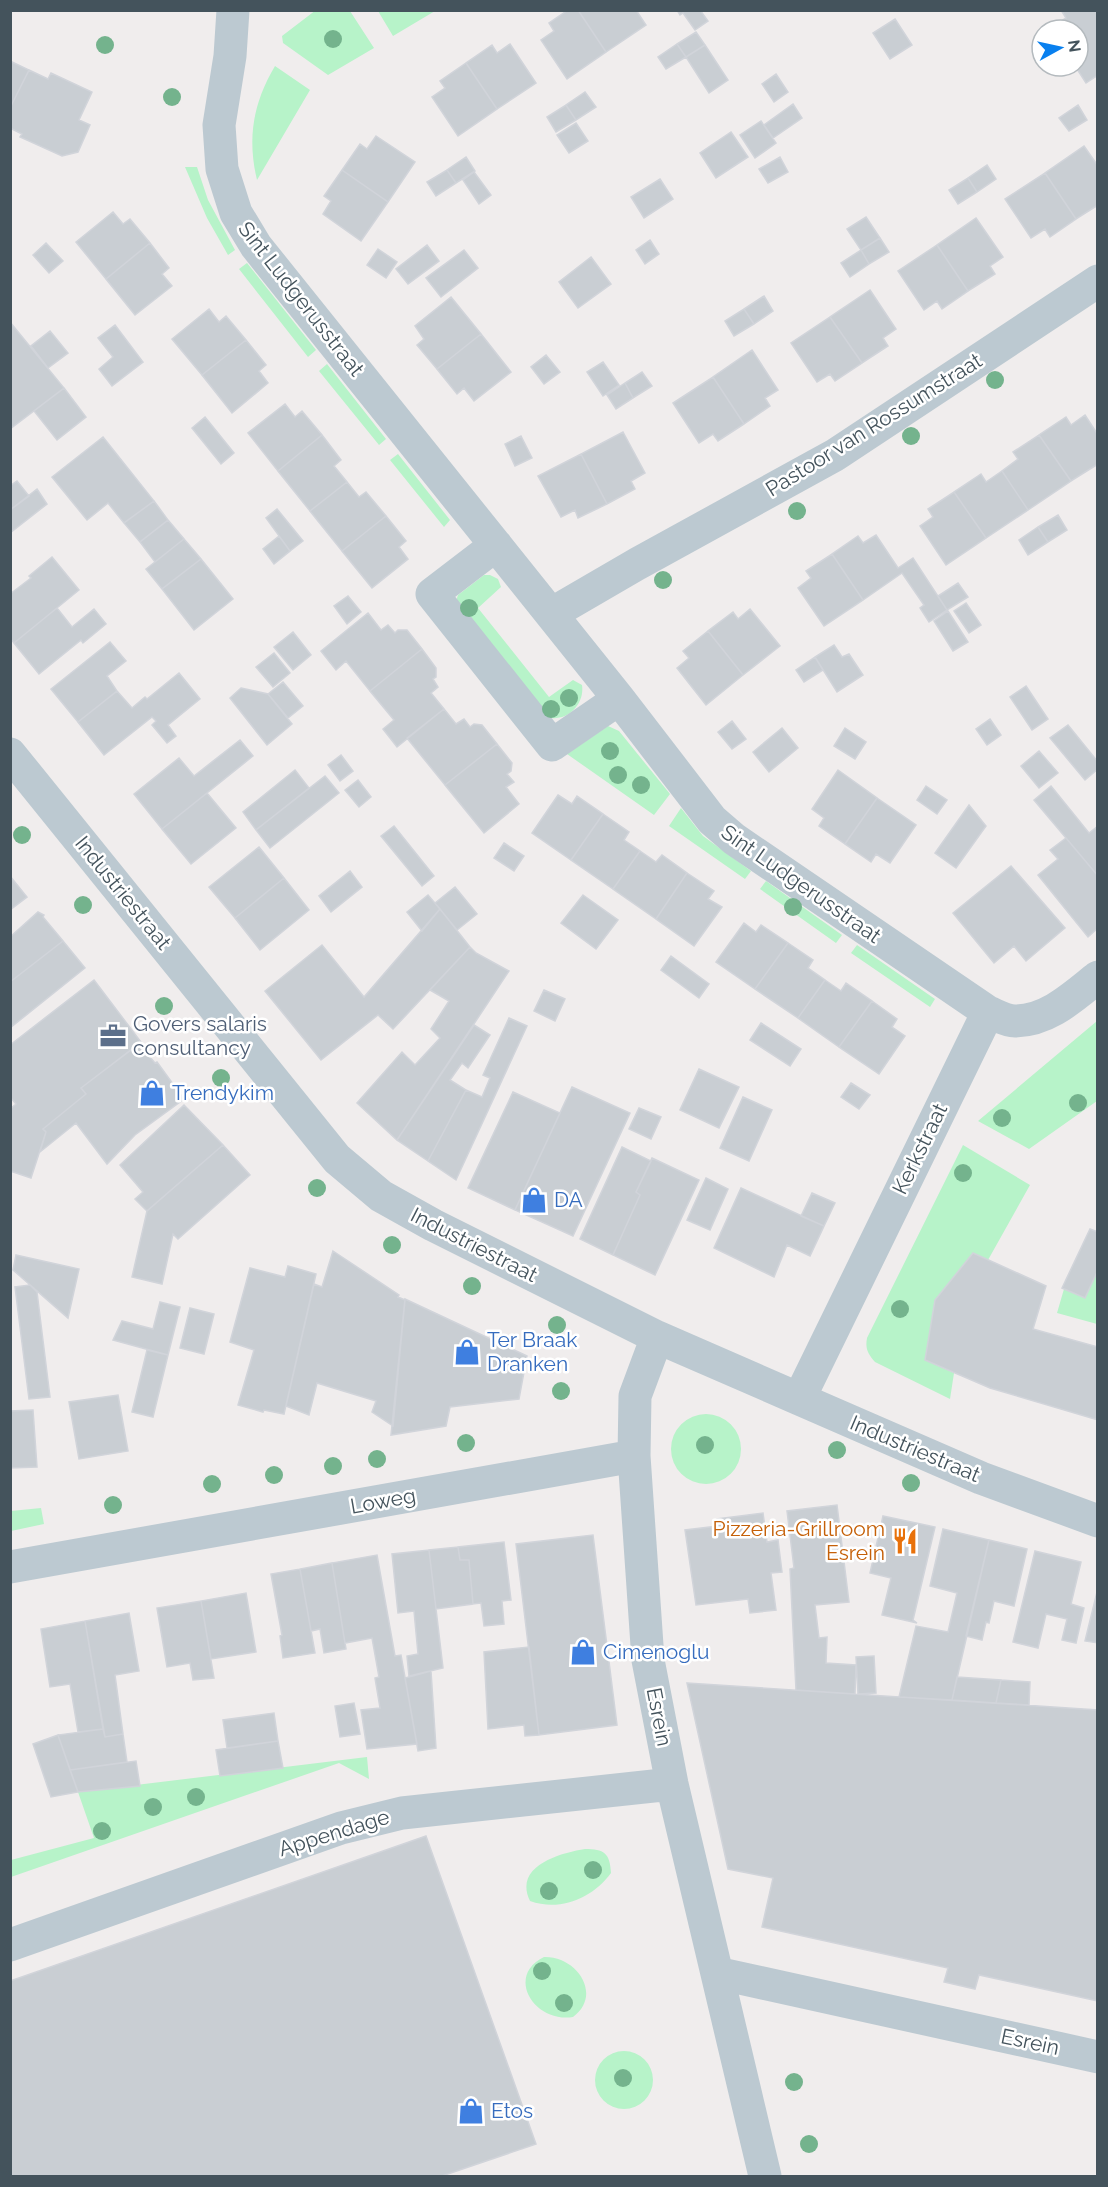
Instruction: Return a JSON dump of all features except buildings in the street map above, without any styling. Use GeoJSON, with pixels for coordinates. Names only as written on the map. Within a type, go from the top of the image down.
{"type":"FeatureCollection","features":[{"type":"Feature","properties":{"kind":"street","name":"Sint Ludgerusstraat"},"geometry":{"type":"LineString","coordinates":[[233,10],[230,56],[219,125],[222,169],[236,213],[256,246],[619,699],[712,820],[734,839],[988,1012]]}},
{"type":"Feature","properties":{"kind":"street","name":"Pastoor van Rossumstraat"},"geometry":{"type":"LineString","coordinates":[[551,614],[835,454],[1098,281]]}},
{"type":"Feature","properties":{"kind":"street"},"geometry":{"type":"LineString","coordinates":[[496,545],[432,594],[552,745],[619,699]]}},
{"type":"Feature","properties":{"kind":"street","name":"Industriestraat"},"geometry":{"type":"LineString","coordinates":[[10,754],[337,1159],[381,1196],[433,1225],[657,1337],[981,1478],[1098,1521]]}},
{"type":"Feature","properties":{"kind":"street"},"geometry":{"type":"LineString","coordinates":[[988,1012],[1013,1021],[1034,1018],[1065,1004],[1098,977]]}},
{"type":"Feature","properties":{"kind":"street","name":"Kerkstraat"},"geometry":{"type":"LineString","coordinates":[[799,1399],[988,1012]]}},
{"type":"Feature","properties":{"kind":"street"},"geometry":{"type":"LineString","coordinates":[[634,1456],[635,1396],[657,1337]]}},
{"type":"Feature","properties":{"kind":"street","name":"Loweg"},"geometry":{"type":"LineString","coordinates":[[10,1567],[634,1456]]}},
{"type":"Feature","properties":{"kind":"street","name":"Esrein"},"geometry":{"type":"LineString","coordinates":[[634,1456],[648,1660],[672,1784],[765,2176]]}},
{"type":"Feature","properties":{"kind":"street","name":"Appendage"},"geometry":{"type":"LineString","coordinates":[[10,1945],[341,1828],[392,1815],[672,1784]]}},
{"type":"Feature","properties":{"kind":"street","name":"Esrein"},"geometry":{"type":"LineString","coordinates":[[717,1973],[1098,2057]]}},
{"type":"Feature","properties":{"kind":"green space"},"geometry":{"type":"Polygon","coordinates":[[[316,10],[350,11],[374,48],[328,75],[283,43],[282,36],[316,10]]]}},
{"type":"Feature","properties":{"kind":"green space"},"geometry":{"type":"Polygon","coordinates":[[[378,11],[435,11],[393,36],[378,11]]]}},
{"type":"Feature","properties":{"kind":"green space"},"geometry":{"type":"Polygon","coordinates":[[[275,66],[310,90],[257,180],[252,150],[254,121],[257,107],[275,66]]]}},
{"type":"Feature","properties":{"kind":"green space"},"geometry":{"type":"Polygon","coordinates":[[[185,167],[197,167],[208,200],[235,250],[228,255],[207,218],[185,167]]]}},
{"type":"Feature","properties":{"kind":"green space"},"geometry":{"type":"Polygon","coordinates":[[[247,263],[316,350],[308,357],[239,269],[247,263]]]}},
{"type":"Feature","properties":{"kind":"green space"},"geometry":{"type":"Polygon","coordinates":[[[327,364],[386,439],[379,445],[319,371],[327,364]]]}},
{"type":"Feature","properties":{"kind":"green space"},"geometry":{"type":"Polygon","coordinates":[[[398,454],[450,520],[444,527],[390,460],[398,454]]]}},
{"type":"Feature","properties":{"kind":"green space"},"geometry":{"type":"Polygon","coordinates":[[[484,575],[498,579],[501,587],[478,608],[549,697],[573,680],[582,685],[577,705],[567,715],[546,717],[456,601],[458,595],[484,575]]]}},
{"type":"Feature","properties":{"kind":"green space"},"geometry":{"type":"Polygon","coordinates":[[[608,726],[619,731],[670,794],[654,815],[567,754],[608,726]]]}},
{"type":"Feature","properties":{"kind":"green space"},"geometry":{"type":"Polygon","coordinates":[[[681,808],[703,836],[751,871],[745,879],[669,826],[681,808]]]}},
{"type":"Feature","properties":{"kind":"green space"},"geometry":{"type":"Polygon","coordinates":[[[766,881],[842,935],[836,943],[760,889],[766,881]]]}},
{"type":"Feature","properties":{"kind":"green space"},"geometry":{"type":"Polygon","coordinates":[[[857,945],[935,999],[930,1007],[851,953],[857,945]]]}},
{"type":"Feature","properties":{"kind":"green space"},"geometry":{"type":"Polygon","coordinates":[[[1097,1021],[1097,1101],[1029,1149],[978,1121],[1097,1021]]]}},
{"type":"Feature","properties":{"kind":"green space"},"geometry":{"type":"Polygon","coordinates":[[[963,1145],[1030,1185],[988,1260],[925,1360],[954,1373],[950,1399],[875,1362],[868,1351],[866,1342],[963,1145]]]}},
{"type":"Feature","properties":{"kind":"green space"},"geometry":{"type":"Polygon","coordinates":[[[1097,1271],[1097,1324],[1057,1313],[1064,1289],[1085,1298],[1097,1271]]]}},
{"type":"Feature","properties":{"kind":"green space"},"geometry":{"type":"Polygon","coordinates":[[[713,1414],[726,1420],[735,1429],[739,1435],[741,1449],[739,1463],[731,1474],[720,1482],[699,1484],[681,1474],[673,1463],[671,1442],[681,1424],[692,1416],[713,1414]]]}},
{"type":"Feature","properties":{"kind":"green space"},"geometry":{"type":"Polygon","coordinates":[[[41,1508],[44,1524],[11,1531],[11,1511],[41,1508]]]}},
{"type":"Feature","properties":{"kind":"green space"},"geometry":{"type":"Polygon","coordinates":[[[367,1757],[369,1779],[339,1763],[11,1877],[11,1860],[94,1838],[78,1792],[367,1757]]]}},
{"type":"Feature","properties":{"kind":"green space"},"geometry":{"type":"Polygon","coordinates":[[[585,1849],[601,1851],[607,1857],[611,1873],[604,1882],[585,1896],[564,1904],[541,1904],[530,1901],[526,1889],[533,1870],[552,1858],[585,1849]]]}},
{"type":"Feature","properties":{"kind":"green space"},"geometry":{"type":"Polygon","coordinates":[[[544,1957],[556,1958],[567,1963],[582,1978],[586,1988],[586,1998],[582,2008],[573,2017],[559,2017],[547,2013],[536,2006],[529,1996],[526,1986],[527,1975],[532,1965],[544,1957]]]}},
{"type":"Feature","properties":{"kind":"green space"},"geometry":{"type":"Polygon","coordinates":[[[618,2051],[630,2051],[645,2059],[653,2074],[653,2086],[645,2101],[630,2109],[618,2109],[603,2101],[595,2086],[595,2074],[603,2059],[618,2051]]]}},
{"type":"Feature","properties":{"kind":"place","name":"Govers salaris consultancy"},"geometry":{"type":"Point","coordinates":[113,1036]}},
{"type":"Feature","properties":{"kind":"place","name":"Trendykim"},"geometry":{"type":"Point","coordinates":[152,1093]}},
{"type":"Feature","properties":{"kind":"place","name":"DA"},"geometry":{"type":"Point","coordinates":[534,1200]}},
{"type":"Feature","properties":{"kind":"place","name":"Ter Braak Dranken"},"geometry":{"type":"Point","coordinates":[467,1352]}},
{"type":"Feature","properties":{"kind":"place","name":"Pizzeria-Grillroom Esrein"},"geometry":{"type":"Point","coordinates":[905,1541]}},
{"type":"Feature","properties":{"kind":"place","name":"Cimenoglu"},"geometry":{"type":"Point","coordinates":[583,1652]}},
{"type":"Feature","properties":{"kind":"place","name":"Etos"},"geometry":{"type":"Point","coordinates":[471,2111]}}]}
